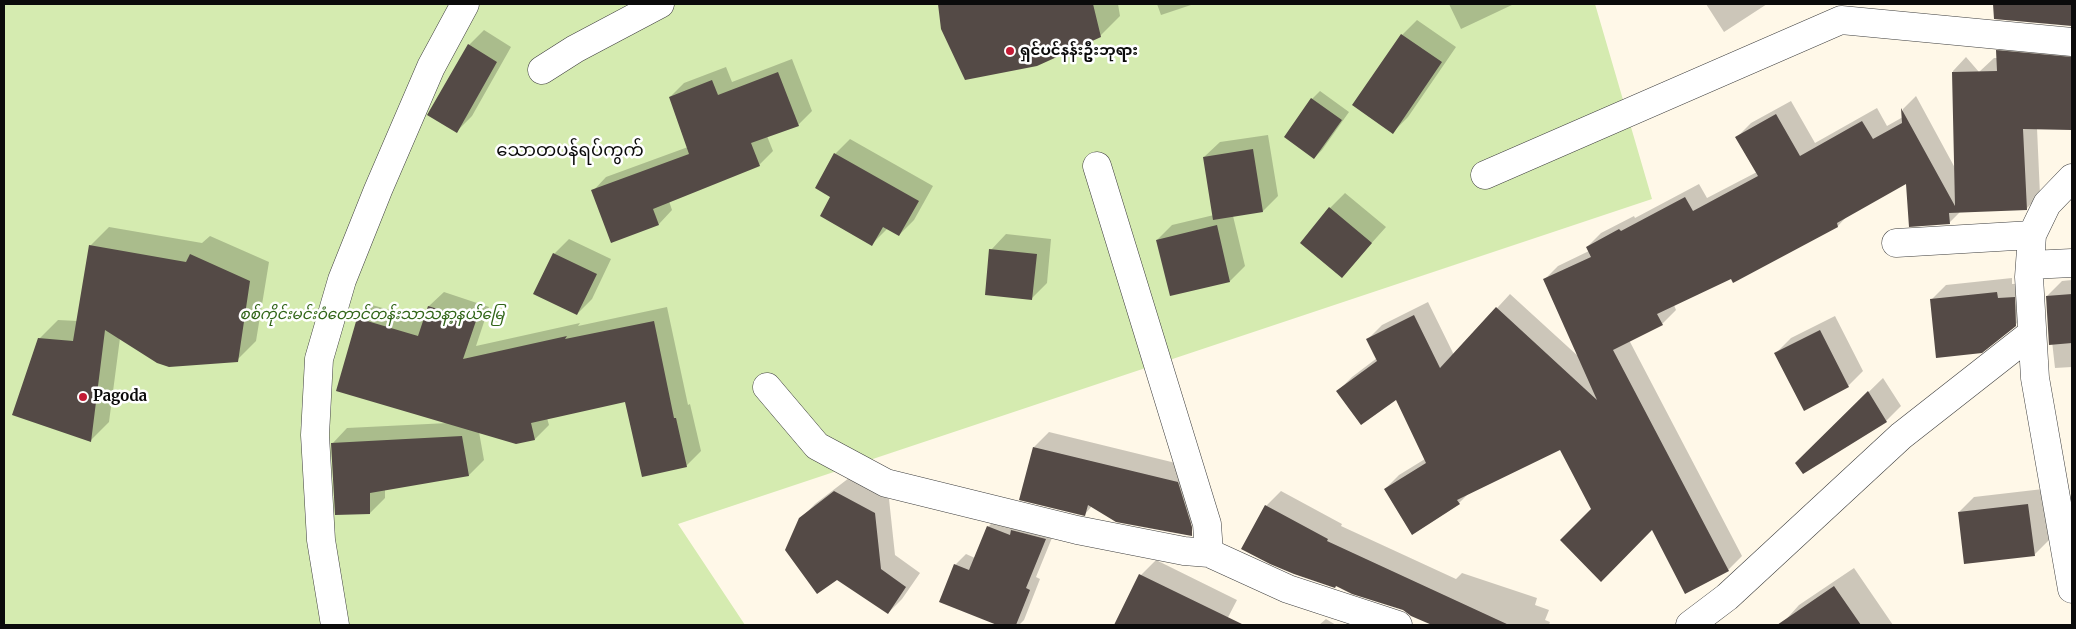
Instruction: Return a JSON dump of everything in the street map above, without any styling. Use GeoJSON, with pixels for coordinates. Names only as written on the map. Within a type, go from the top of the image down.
{"type":"FeatureCollection","features":[{"type":"Feature","properties":{"kind":"street"},"geometry":{"type":"LineString","coordinates":[[335,625],[321,540],[315,435],[319,359],[342,280],[378,190],[430,67],[465,4]]}},
{"type":"Feature","properties":{"kind":"street"},"geometry":{"type":"LineString","coordinates":[[542,70],[575,49],[660,4]]}},
{"type":"Feature","properties":{"kind":"street"},"geometry":{"type":"LineString","coordinates":[[1485,175],[1833,12],[2072,42]]}},
{"type":"Feature","properties":{"kind":"street"},"geometry":{"type":"LineString","coordinates":[[1097,166],[1207,524],[1209,553]]}},
{"type":"Feature","properties":{"kind":"street"},"geometry":{"type":"LineString","coordinates":[[2072,178],[2048,204],[2032,235],[2030,265],[2031,334],[2035,378],[2072,590]]}},
{"type":"Feature","properties":{"kind":"street"},"geometry":{"type":"LineString","coordinates":[[1896,243],[2032,235]]}},
{"type":"Feature","properties":{"kind":"street"},"geometry":{"type":"LineString","coordinates":[[2030,265],[2072,263]]}},
{"type":"Feature","properties":{"kind":"street"},"geometry":{"type":"LineString","coordinates":[[1690,625],[1734,591],[1901,436],[2031,334]]}},
{"type":"Feature","properties":{"kind":"street"},"geometry":{"type":"LineString","coordinates":[[767,387],[817,446],[886,483],[1077,530],[1209,553],[1288,589],[1398,625]]}},
{"type":"Feature","properties":{"kind":"green space","name":"စစ်ကိုင်းမင်းဝံတောင်တန်းသာသနာ့နယ်မြေ"},"geometry":{"type":"Polygon","coordinates":[[[4,4],[1595,4],[1652,199],[678,524],[745,625],[4,625],[4,4]]]}},
{"type":"Feature","properties":{"kind":"building","name":"ရှင်ပင်နန်းဦးဘုရား"},"geometry":{"type":"Polygon","coordinates":[[[938,4],[1093,4],[1101,37],[1037,66],[965,80],[941,29],[938,4]]]}},
{"type":"Feature","properties":{"kind":"building"},"geometry":{"type":"Polygon","coordinates":[[[1993,4],[2072,4],[2072,26],[1994,19],[1993,4]]]}},
{"type":"Feature","properties":{"kind":"building"},"geometry":{"type":"Polygon","coordinates":[[[1401,34],[1442,62],[1393,134],[1352,105],[1401,34]]]}},
{"type":"Feature","properties":{"kind":"building"},"geometry":{"type":"Polygon","coordinates":[[[468,44],[497,62],[457,133],[427,115],[468,44]]]}},
{"type":"Feature","properties":{"kind":"building"},"geometry":{"type":"Polygon","coordinates":[[[1996,50],[2072,57],[2072,130],[2023,129],[2027,210],[1949,213],[1950,224],[1909,227],[1906,184],[1837,223],[1838,227],[1733,283],[1731,279],[1657,314],[1663,325],[1613,350],[1729,571],[1685,594],[1652,530],[1601,582],[1560,540],[1591,509],[1560,450],[1457,500],[1460,504],[1412,535],[1384,489],[1426,463],[1396,400],[1361,425],[1336,391],[1377,361],[1366,339],[1414,315],[1440,368],[1496,307],[1597,400],[1543,279],[1591,257],[1586,247],[1685,197],[1693,211],[1758,176],[1735,137],[1776,114],[1800,156],[1862,121],[1873,139],[1902,123],[1901,108],[1955,206],[1952,72],[1997,71],[1996,50]]]}},
{"type":"Feature","properties":{"kind":"building"},"geometry":{"type":"Polygon","coordinates":[[[778,72],[799,126],[751,143],[760,166],[653,209],[659,225],[611,243],[591,190],[689,154],[669,97],[712,80],[718,95],[778,72]]]}},
{"type":"Feature","properties":{"kind":"building"},"geometry":{"type":"Polygon","coordinates":[[[1311,98],[1342,120],[1314,159],[1284,137],[1311,98]]]}},
{"type":"Feature","properties":{"kind":"building"},"geometry":{"type":"Polygon","coordinates":[[[1253,149],[1263,212],[1213,220],[1203,157],[1253,149]]]}},
{"type":"Feature","properties":{"kind":"building"},"geometry":{"type":"Polygon","coordinates":[[[834,153],[919,201],[899,236],[883,227],[872,246],[820,216],[830,197],[815,188],[834,153]]]}},
{"type":"Feature","properties":{"kind":"building"},"geometry":{"type":"Polygon","coordinates":[[[1329,207],[1372,243],[1342,278],[1300,243],[1329,207]]]}},
{"type":"Feature","properties":{"kind":"building"},"geometry":{"type":"Polygon","coordinates":[[[1217,225],[1230,282],[1170,296],[1156,240],[1217,225]]]}},
{"type":"Feature","properties":{"kind":"building"},"geometry":{"type":"Polygon","coordinates":[[[89,245],[186,262],[190,254],[250,281],[238,362],[169,367],[157,363],[105,330],[91,442],[12,415],[38,338],[73,341],[89,245]]]}},
{"type":"Feature","properties":{"kind":"building"},"geometry":{"type":"Polygon","coordinates":[[[989,249],[1037,254],[1032,300],[985,295],[989,249]]]}},
{"type":"Feature","properties":{"kind":"building"},"geometry":{"type":"Polygon","coordinates":[[[553,253],[597,274],[577,315],[533,294],[553,253]]]}},
{"type":"Feature","properties":{"kind":"building"},"geometry":{"type":"Polygon","coordinates":[[[1997,292],[1998,298],[2015,297],[2016,326],[1982,353],[1936,358],[1930,299],[1997,292]]]}},
{"type":"Feature","properties":{"kind":"building"},"geometry":{"type":"Polygon","coordinates":[[[2072,294],[2072,343],[2049,345],[2046,296],[2072,294]]]}},
{"type":"Feature","properties":{"kind":"building"},"geometry":{"type":"Polygon","coordinates":[[[428,306],[476,321],[463,359],[567,336],[565,339],[654,321],[674,418],[676,418],[687,467],[642,477],[625,402],[531,423],[535,440],[516,444],[336,391],[357,318],[418,336],[428,306]]]}},
{"type":"Feature","properties":{"kind":"building"},"geometry":{"type":"Polygon","coordinates":[[[1820,330],[1849,387],[1804,411],[1774,353],[1820,330]]]}},
{"type":"Feature","properties":{"kind":"building"},"geometry":{"type":"Polygon","coordinates":[[[1868,391],[1887,422],[1803,474],[1795,463],[1868,391]]]}},
{"type":"Feature","properties":{"kind":"building"},"geometry":{"type":"Polygon","coordinates":[[[462,436],[469,476],[370,493],[370,514],[335,515],[331,443],[462,436]]]}},
{"type":"Feature","properties":{"kind":"building"},"geometry":{"type":"Polygon","coordinates":[[[1033,447],[1178,482],[1192,527],[1192,536],[1116,522],[1088,505],[1085,516],[1019,500],[1033,447]]]}},
{"type":"Feature","properties":{"kind":"building"},"geometry":{"type":"Polygon","coordinates":[[[834,491],[875,513],[881,569],[906,587],[888,614],[837,580],[817,594],[785,550],[799,518],[834,491]]]}},
{"type":"Feature","properties":{"kind":"building"},"geometry":{"type":"Polygon","coordinates":[[[2028,504],[2035,556],[1964,564],[1958,512],[2028,504]]]}},
{"type":"Feature","properties":{"kind":"building"},"geometry":{"type":"Polygon","coordinates":[[[1265,505],[1328,539],[1327,541],[1509,625],[1432,625],[1411,616],[1403,610],[1352,594],[1336,586],[1335,588],[1294,574],[1270,564],[1241,549],[1265,505]]]}},
{"type":"Feature","properties":{"kind":"building"},"geometry":{"type":"Polygon","coordinates":[[[987,526],[1010,535],[1011,530],[1046,539],[1026,588],[1030,590],[1016,625],[997,625],[939,602],[954,564],[969,570],[987,526]]]}},
{"type":"Feature","properties":{"kind":"building"},"geometry":{"type":"Polygon","coordinates":[[[1139,574],[1244,625],[1114,625],[1139,574]]]}},
{"type":"Feature","properties":{"kind":"building"},"geometry":{"type":"Polygon","coordinates":[[[1834,586],[1861,625],[1777,625],[1834,586]]]}},
{"type":"Feature","properties":{"kind":"place","name":"ရှင်ပင်နန်းဦးဘုရား"},"geometry":{"type":"Point","coordinates":[1010,51]}},
{"type":"Feature","properties":{"kind":"place","name":"Pagoda"},"geometry":{"type":"Point","coordinates":[83,397]}},
{"type":"Feature","properties":{"kind":"district","name":"သောတပန်ရပ်ကွက်"},"geometry":{"type":"Point","coordinates":[570,151]}}]}
